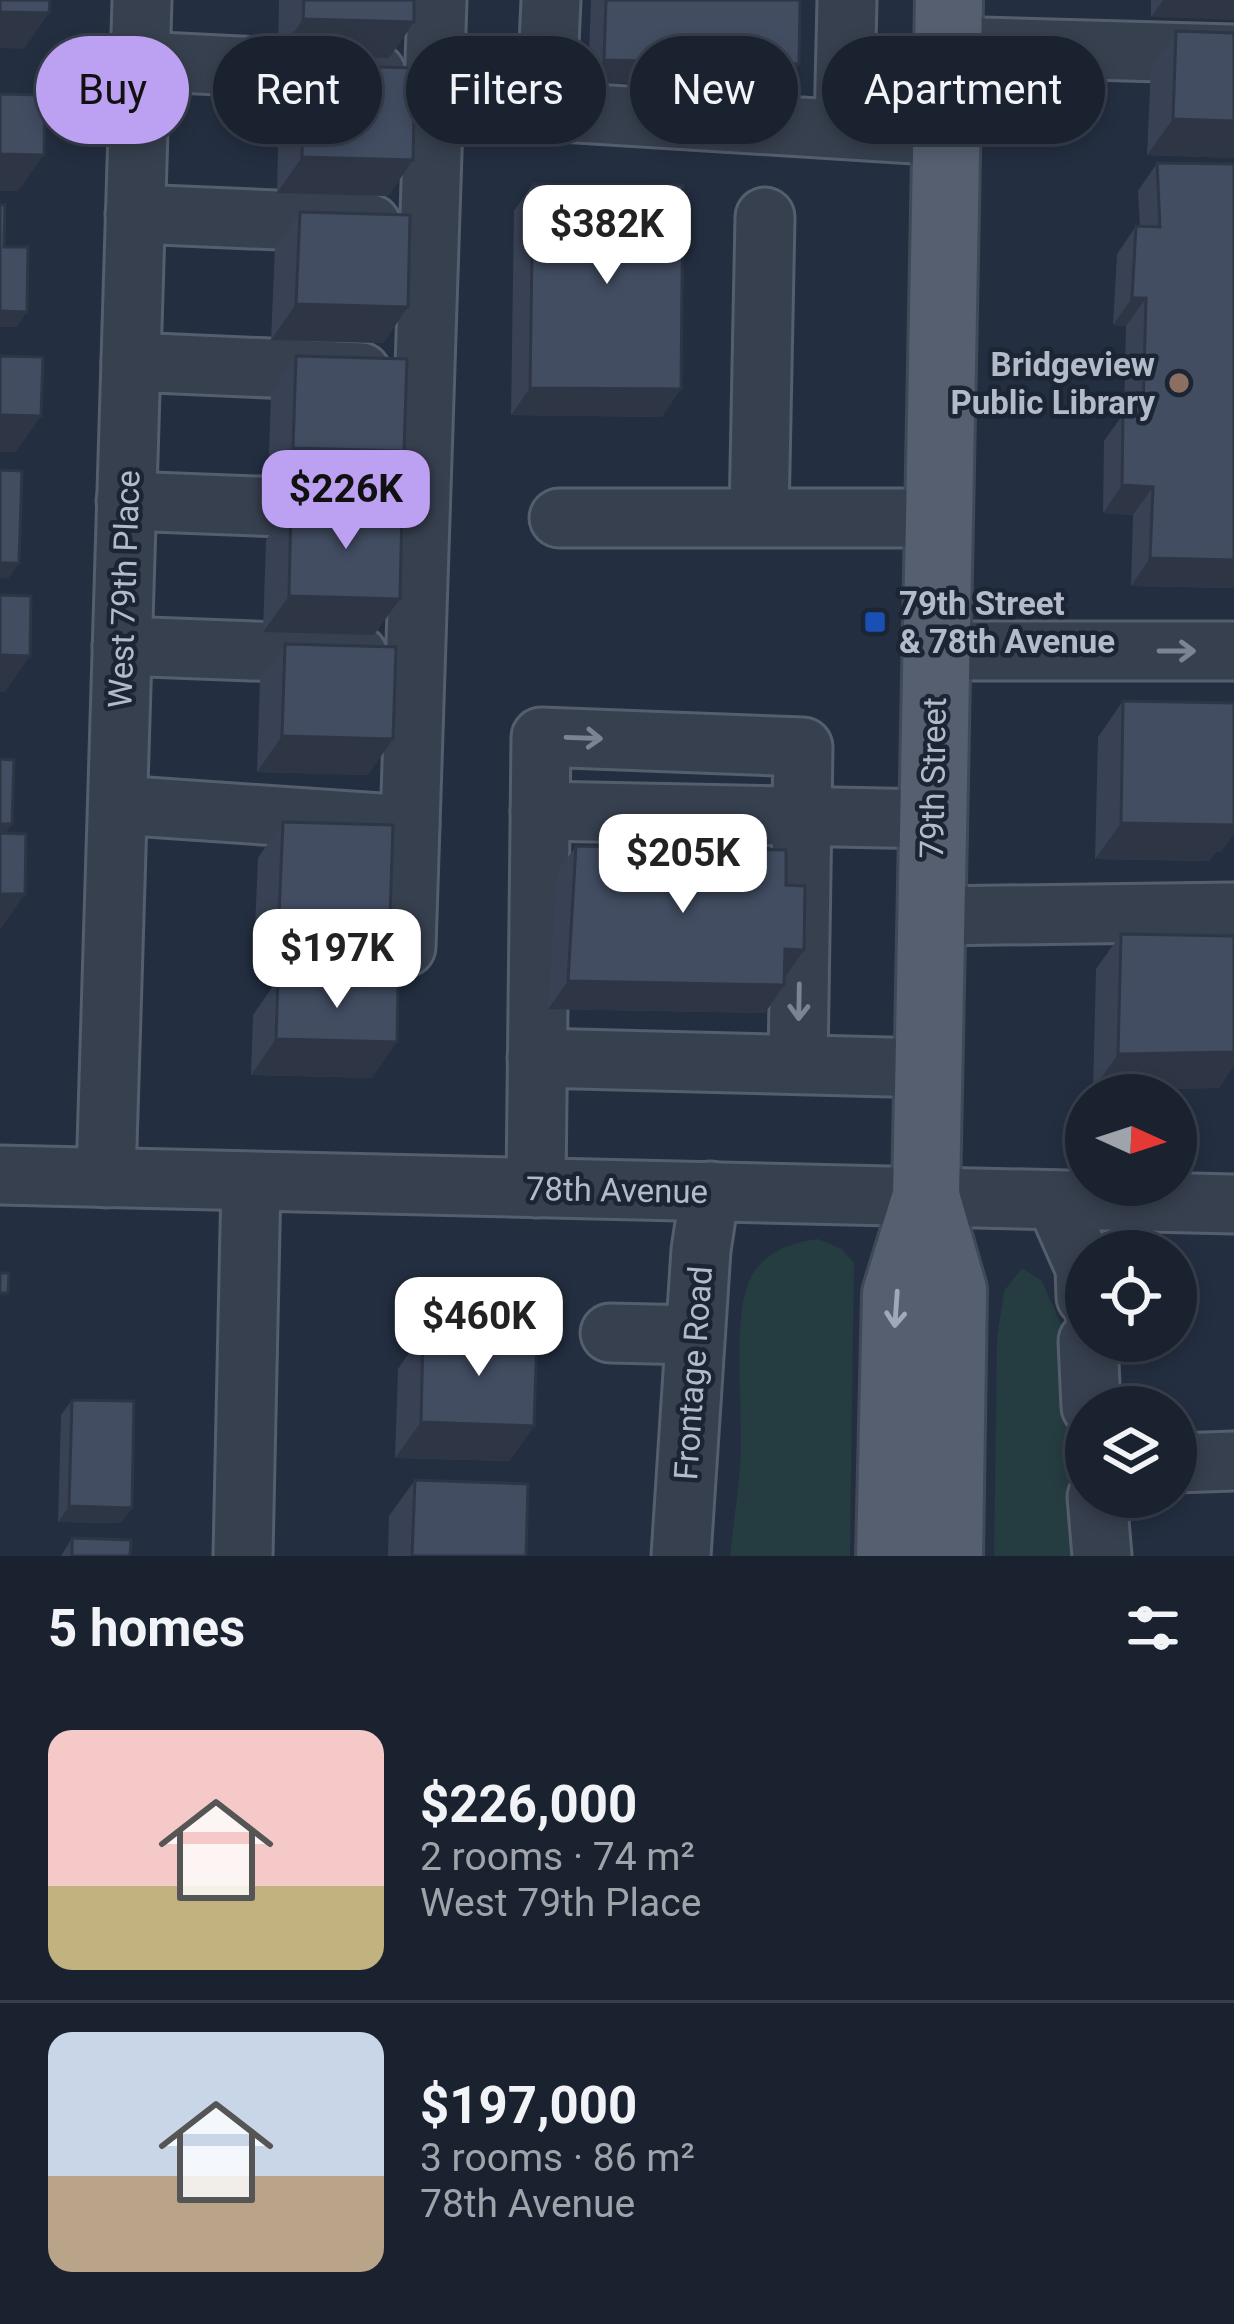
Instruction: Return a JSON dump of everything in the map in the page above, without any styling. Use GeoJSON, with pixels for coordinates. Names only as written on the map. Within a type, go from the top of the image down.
{"type":"FeatureCollection","features":[{"type":"Feature","properties":{"kind":"main road","name":"79th Street"},"geometry":{"type":"LineString","coordinates":[[890,1556],[896,1294],[926,1196],[946,144]]}},
{"type":"Feature","properties":{"kind":"main road","name":"79th Street"},"geometry":{"type":"LineString","coordinates":[[926,1196],[953,1289],[949,1556]]}},
{"type":"Feature","properties":{"kind":"street","name":"West 79th Place"},"geometry":{"type":"LineString","coordinates":[[141,36],[142,0]]}},
{"type":"Feature","properties":{"kind":"street"},"geometry":{"type":"LineString","coordinates":[[436,36],[437,0]]}},
{"type":"Feature","properties":{"kind":"street"},"geometry":{"type":"LineString","coordinates":[[551,0],[546,111],[822,128]]}},
{"type":"Feature","properties":{"kind":"street"},"geometry":{"type":"LineString","coordinates":[[846,36],[847,0]]}},
{"type":"Feature","properties":{"kind":"street"},"geometry":{"type":"LineString","coordinates":[[948,23],[1234,54]]}},
{"type":"Feature","properties":{"kind":"street"},"geometry":{"type":"LineString","coordinates":[[189,63],[406,75]]}},
{"type":"Feature","properties":{"kind":"street","name":"West 79th Place"},"geometry":{"type":"LineString","coordinates":[[106,1178],[137,144]]}},
{"type":"Feature","properties":{"kind":"street"},"geometry":{"type":"LineString","coordinates":[[406,947],[433,144]]}},
{"type":"Feature","properties":{"kind":"street"},"geometry":{"type":"LineString","coordinates":[[135,214],[430,227]]}},
{"type":"Feature","properties":{"kind":"street"},"geometry":{"type":"LineString","coordinates":[[759,517],[765,217]]}},
{"type":"Feature","properties":{"kind":"street"},"geometry":{"type":"LineString","coordinates":[[131,362],[425,375]]}},
{"type":"Feature","properties":{"kind":"street"},"geometry":{"type":"LineString","coordinates":[[126,501],[421,513]]}},
{"type":"Feature","properties":{"kind":"street"},"geometry":{"type":"LineString","coordinates":[[559,518],[937,518]]}},
{"type":"Feature","properties":{"kind":"street"},"geometry":{"type":"LineString","coordinates":[[122,646],[416,658]]}},
{"type":"Feature","properties":{"kind":"street"},"geometry":{"type":"LineString","coordinates":[[934,651],[1234,651]]}},
{"type":"Feature","properties":{"kind":"street"},"geometry":{"type":"LineString","coordinates":[[536,1188],[541,737],[803,747],[798,1062]]}},
{"type":"Feature","properties":{"kind":"street"},"geometry":{"type":"LineString","coordinates":[[118,805],[410,825]]}},
{"type":"Feature","properties":{"kind":"street"},"geometry":{"type":"LineString","coordinates":[[540,811],[932,819]]}},
{"type":"Feature","properties":{"kind":"street"},"geometry":{"type":"LineString","coordinates":[[932,916],[1234,912]]}},
{"type":"Feature","properties":{"kind":"street"},"geometry":{"type":"LineString","coordinates":[[537,1058],[928,1068]]}},
{"type":"Feature","properties":{"kind":"street","name":"78th Avenue"},"geometry":{"type":"LineString","coordinates":[[0,1175],[1234,1204]]}},
{"type":"Feature","properties":{"kind":"street"},"geometry":{"type":"LineString","coordinates":[[243,1556],[251,1182]]}},
{"type":"Feature","properties":{"kind":"street","name":"Frontage Road"},"geometry":{"type":"LineString","coordinates":[[681,1556],[710,1191]]}},
{"type":"Feature","properties":{"kind":"street"},"geometry":{"type":"LineString","coordinates":[[1055,1200],[1068,1230]]}},
{"type":"Feature","properties":{"kind":"street"},"geometry":{"type":"LineString","coordinates":[[610,1333],[695,1335]]}},
{"type":"Feature","properties":{"kind":"street"},"geometry":{"type":"LineString","coordinates":[[1197,1462],[1234,1461]]}},
{"type":"Feature","properties":{"kind":"street"},"geometry":{"type":"LineString","coordinates":[[1099,1518],[1102,1556]]}},
{"type":"Feature","properties":{"kind":"green space"},"geometry":{"type":"Polygon","coordinates":[[[818,1239],[842,1249],[854,1263],[850,1556],[730,1556],[740,1464],[744,1296],[755,1270],[770,1256],[818,1239]]]}},
{"type":"Feature","properties":{"kind":"green space"},"geometry":{"type":"Polygon","coordinates":[[[1022,1268],[1042,1281],[1065,1334],[1069,1386],[1065,1386],[1065,1518],[1081,1518],[1084,1556],[994,1556],[997,1338],[1004,1291],[1022,1268]]]}},
{"type":"Feature","properties":{"kind":"building"},"geometry":{"type":"Polygon","coordinates":[[[0,0],[50,0],[49,13],[0,12],[0,0]]]}},
{"type":"Feature","properties":{"kind":"building"},"geometry":{"type":"Polygon","coordinates":[[[304,0],[414,0],[414,22],[303,19],[304,0]]]}},
{"type":"Feature","properties":{"kind":"building"},"geometry":{"type":"Polygon","coordinates":[[[606,0],[800,0],[799,64],[798,36],[630,36],[630,61],[606,60],[606,0]]]}},
{"type":"Feature","properties":{"kind":"building"},"geometry":{"type":"Polygon","coordinates":[[[1176,31],[1234,33],[1234,121],[1173,119],[1176,31]]]}},
{"type":"Feature","properties":{"kind":"building"},"geometry":{"type":"Polygon","coordinates":[[[382,67],[406,68],[406,144],[413,144],[413,160],[302,157],[302,144],[382,144],[382,67]]]}},
{"type":"Feature","properties":{"kind":"building"},"geometry":{"type":"Polygon","coordinates":[[[0,94],[36,95],[36,144],[44,144],[44,155],[0,154],[0,94]]]}},
{"type":"Feature","properties":{"kind":"building","name":"Bridgeview Public Library"},"geometry":{"type":"Polygon","coordinates":[[[1157,163],[1234,164],[1234,560],[1150,558],[1153,487],[1122,485],[1123,413],[1143,412],[1146,298],[1132,298],[1136,226],[1160,227],[1157,163]]]}},
{"type":"Feature","properties":{"kind":"building"},"geometry":{"type":"Polygon","coordinates":[[[533,184],[683,185],[681,389],[530,388],[533,184]]]}},
{"type":"Feature","properties":{"kind":"building"},"geometry":{"type":"Polygon","coordinates":[[[0,205],[5,205],[4,247],[28,247],[27,312],[0,311],[0,205]]]}},
{"type":"Feature","properties":{"kind":"building"},"geometry":{"type":"Polygon","coordinates":[[[300,212],[410,215],[408,307],[296,304],[300,212]]]}},
{"type":"Feature","properties":{"kind":"building"},"geometry":{"type":"Polygon","coordinates":[[[0,356],[43,357],[41,416],[0,415],[0,356]]]}},
{"type":"Feature","properties":{"kind":"building"},"geometry":{"type":"Polygon","coordinates":[[[296,356],[407,359],[404,451],[293,448],[296,356]]]}},
{"type":"Feature","properties":{"kind":"building"},"geometry":{"type":"Polygon","coordinates":[[[0,470],[22,471],[19,563],[0,563],[0,470]]]}},
{"type":"Feature","properties":{"kind":"building"},"geometry":{"type":"Polygon","coordinates":[[[291,504],[402,507],[400,599],[289,596],[291,504]]]}},
{"type":"Feature","properties":{"kind":"building"},"geometry":{"type":"Polygon","coordinates":[[[0,595],[31,596],[30,656],[0,655],[0,595]]]}},
{"type":"Feature","properties":{"kind":"building"},"geometry":{"type":"Polygon","coordinates":[[[285,644],[396,647],[393,739],[282,736],[285,644]]]}},
{"type":"Feature","properties":{"kind":"building"},"geometry":{"type":"Polygon","coordinates":[[[1123,701],[1234,703],[1234,825],[1121,823],[1123,701]]]}},
{"type":"Feature","properties":{"kind":"building"},"geometry":{"type":"Polygon","coordinates":[[[0,759],[14,760],[12,824],[0,824],[0,759]]]}},
{"type":"Feature","properties":{"kind":"building"},"geometry":{"type":"Polygon","coordinates":[[[283,822],[393,825],[390,917],[279,914],[283,822]]]}},
{"type":"Feature","properties":{"kind":"building"},"geometry":{"type":"Polygon","coordinates":[[[0,833],[26,834],[25,894],[0,894],[0,833]]]}},
{"type":"Feature","properties":{"kind":"building"},"geometry":{"type":"Polygon","coordinates":[[[576,846],[786,850],[786,885],[805,886],[804,950],[785,949],[784,985],[568,981],[576,846]]]}},
{"type":"Feature","properties":{"kind":"building"},"geometry":{"type":"Polygon","coordinates":[[[1121,934],[1234,936],[1234,1052],[1118,1054],[1121,934]]]}},
{"type":"Feature","properties":{"kind":"building"},"geometry":{"type":"Polygon","coordinates":[[[278,979],[398,982],[397,1042],[276,1039],[278,979]]]}},
{"type":"Feature","properties":{"kind":"building"},"geometry":{"type":"Polygon","coordinates":[[[0,1273],[9,1273],[8,1293],[0,1293],[0,1273]]]}},
{"type":"Feature","properties":{"kind":"building"},"geometry":{"type":"Polygon","coordinates":[[[423,1333],[537,1336],[534,1426],[421,1422],[423,1333]]]}},
{"type":"Feature","properties":{"kind":"building"},"geometry":{"type":"Polygon","coordinates":[[[72,1400],[134,1401],[132,1508],[69,1506],[72,1400]]]}},
{"type":"Feature","properties":{"kind":"building"},"geometry":{"type":"Polygon","coordinates":[[[415,1480],[528,1484],[526,1556],[412,1556],[415,1480]]]}},
{"type":"Feature","properties":{"kind":"building"},"geometry":{"type":"Polygon","coordinates":[[[72,1538],[131,1540],[130,1556],[72,1556],[72,1538]]]}},
{"type":"Feature","properties":{"kind":"place","name":"Bridgeview Public Library"},"geometry":{"type":"Point","coordinates":[1179,383]}},
{"type":"Feature","properties":{"kind":"place","name":"79th Street & 78th Avenue"},"geometry":{"type":"Point","coordinates":[875,622]}}]}
